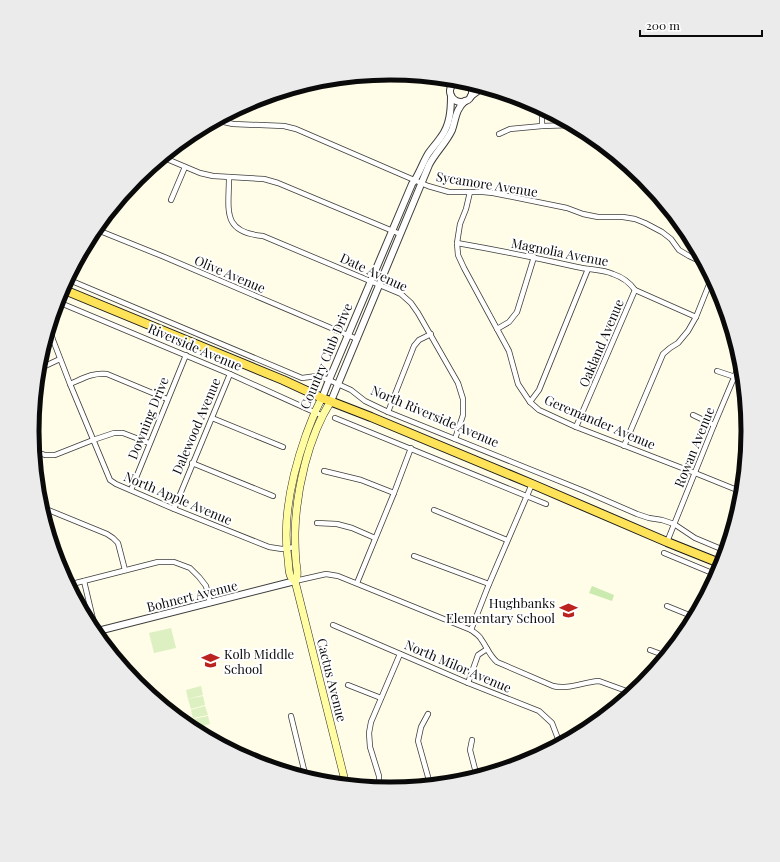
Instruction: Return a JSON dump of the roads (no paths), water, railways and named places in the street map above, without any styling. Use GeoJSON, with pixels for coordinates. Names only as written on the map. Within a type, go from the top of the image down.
{"type":"FeatureCollection","features":[{"type":"Feature","properties":{"kind":"main road","name":"North Riverside Avenue"},"geometry":{"type":"LineString","coordinates":[[68,292],[715,561]]}},
{"type":"Feature","properties":{"kind":"main road","name":"Country Club Drive"},"geometry":{"type":"LineString","coordinates":[[322,398],[315,412],[299,457],[290,491],[286,549],[290,576],[295,581],[298,575],[295,548],[295,523],[300,484],[312,443],[331,402]]}},
{"type":"Feature","properties":{"kind":"main road","name":"Cactus Avenue"},"geometry":{"type":"LineString","coordinates":[[295,581],[345,779]]}},
{"type":"Feature","properties":{"kind":"street"},"geometry":{"type":"LineString","coordinates":[[452,86],[450,91],[451,96],[460,102],[468,99],[476,91]]}},
{"type":"Feature","properties":{"kind":"street"},"geometry":{"type":"LineString","coordinates":[[471,96],[472,90]]}},
{"type":"Feature","properties":{"kind":"street","name":"Country Club Drive"},"geometry":{"type":"LineString","coordinates":[[322,398],[412,184],[419,174],[428,153],[441,138],[447,126],[451,109],[451,96]]}},
{"type":"Feature","properties":{"kind":"street","name":"Country Club Drive"},"geometry":{"type":"LineString","coordinates":[[331,402],[433,157],[451,132],[458,109],[465,101]]}},
{"type":"Feature","properties":{"kind":"street"},"geometry":{"type":"LineString","coordinates":[[542,115],[542,126]]}},
{"type":"Feature","properties":{"kind":"street","name":"Sycamore Avenue"},"geometry":{"type":"LineString","coordinates":[[224,122],[234,124],[284,126],[296,129],[422,183],[449,192],[493,193],[567,208],[583,214],[598,217],[623,217],[635,219],[662,232],[679,250],[696,259]]}},
{"type":"Feature","properties":{"kind":"street"},"geometry":{"type":"LineString","coordinates":[[499,134],[510,129],[563,125]]}},
{"type":"Feature","properties":{"kind":"street"},"geometry":{"type":"LineString","coordinates":[[168,159],[200,173],[213,176],[264,179],[278,183],[400,234]]}},
{"type":"Feature","properties":{"kind":"street"},"geometry":{"type":"LineString","coordinates":[[171,200],[185,166]]}},
{"type":"Feature","properties":{"kind":"street","name":"Date Avenue"},"geometry":{"type":"LineString","coordinates":[[229,177],[229,214],[234,224],[243,232],[263,236],[401,294],[411,303],[431,334],[458,384],[463,399],[463,415],[455,439]]}},
{"type":"Feature","properties":{"kind":"street","name":"Geremander Avenue"},"geometry":{"type":"LineString","coordinates":[[470,192],[466,209],[460,224],[457,243],[458,255],[509,351],[518,384],[530,402],[539,410],[576,427],[736,489]]}},
{"type":"Feature","properties":{"kind":"street","name":"Olive Avenue"},"geometry":{"type":"LineString","coordinates":[[101,232],[357,339]]}},
{"type":"Feature","properties":{"kind":"street","name":"Magnolia Avenue"},"geometry":{"type":"LineString","coordinates":[[457,243],[614,274],[631,284],[635,290],[696,317]]}},
{"type":"Feature","properties":{"kind":"street"},"geometry":{"type":"LineString","coordinates":[[497,329],[509,322],[517,312],[534,257]]}},
{"type":"Feature","properties":{"kind":"street"},"geometry":{"type":"LineString","coordinates":[[530,402],[539,390],[588,269]]}},
{"type":"Feature","properties":{"kind":"street","name":"North Riverside Avenue"},"geometry":{"type":"LineString","coordinates":[[73,281],[302,378],[317,376],[339,384],[351,390],[365,401],[388,412],[637,514],[674,524],[695,538],[720,549]]}},
{"type":"Feature","properties":{"kind":"street"},"geometry":{"type":"LineString","coordinates":[[624,446],[663,354],[678,343],[688,331],[696,317],[709,285]]}},
{"type":"Feature","properties":{"kind":"street","name":"Oakland Avenue"},"geometry":{"type":"LineString","coordinates":[[576,427],[635,290]]}},
{"type":"Feature","properties":{"kind":"street","name":"Riverside Avenue"},"geometry":{"type":"LineString","coordinates":[[63,304],[230,374],[315,412],[322,419]]}},
{"type":"Feature","properties":{"kind":"street"},"geometry":{"type":"LineString","coordinates":[[388,412],[414,346],[419,340],[431,334]]}},
{"type":"Feature","properties":{"kind":"street","name":"North Apple Avenue"},"geometry":{"type":"LineString","coordinates":[[52,337],[110,480],[174,509],[269,547],[282,549],[295,548]]}},
{"type":"Feature","properties":{"kind":"street","name":"Downing Drive"},"geometry":{"type":"LineString","coordinates":[[131,490],[186,355]]}},
{"type":"Feature","properties":{"kind":"street"},"geometry":{"type":"LineString","coordinates":[[45,366],[60,359]]}},
{"type":"Feature","properties":{"kind":"street"},"geometry":{"type":"LineString","coordinates":[[717,371],[735,377]]}},
{"type":"Feature","properties":{"kind":"street"},"geometry":{"type":"LineString","coordinates":[[70,384],[99,373],[106,374],[168,399]]}},
{"type":"Feature","properties":{"kind":"street","name":"Dalewood Avenue"},"geometry":{"type":"LineString","coordinates":[[174,509],[230,374]]}},
{"type":"Feature","properties":{"kind":"street","name":"Rowan Avenue"},"geometry":{"type":"LineString","coordinates":[[667,542],[735,377]]}},
{"type":"Feature","properties":{"kind":"street"},"geometry":{"type":"LineString","coordinates":[[693,415],[714,425]]}},
{"type":"Feature","properties":{"kind":"street"},"geometry":{"type":"LineString","coordinates":[[212,418],[283,447]]}},
{"type":"Feature","properties":{"kind":"street"},"geometry":{"type":"LineString","coordinates":[[335,418],[546,504]]}},
{"type":"Feature","properties":{"kind":"street"},"geometry":{"type":"LineString","coordinates":[[40,453],[45,455],[55,455],[114,433],[123,433],[149,444]]}},
{"type":"Feature","properties":{"kind":"street"},"geometry":{"type":"LineString","coordinates":[[357,583],[411,448]]}},
{"type":"Feature","properties":{"kind":"street"},"geometry":{"type":"LineString","coordinates":[[192,463],[273,496]]}},
{"type":"Feature","properties":{"kind":"street"},"geometry":{"type":"LineString","coordinates":[[324,471],[361,480],[394,493]]}},
{"type":"Feature","properties":{"kind":"street"},"geometry":{"type":"LineString","coordinates":[[471,630],[532,484]]}},
{"type":"Feature","properties":{"kind":"street"},"geometry":{"type":"LineString","coordinates":[[48,510],[107,534],[113,538],[118,543],[126,570]]}},
{"type":"Feature","properties":{"kind":"street"},"geometry":{"type":"LineString","coordinates":[[434,510],[508,540]]}},
{"type":"Feature","properties":{"kind":"street"},"geometry":{"type":"LineString","coordinates":[[316,523],[338,524],[352,528],[375,538]]}},
{"type":"Feature","properties":{"kind":"street"},"geometry":{"type":"LineString","coordinates":[[664,553],[711,572]]}},
{"type":"Feature","properties":{"kind":"street"},"geometry":{"type":"LineString","coordinates":[[414,556],[489,584]]}},
{"type":"Feature","properties":{"kind":"street"},"geometry":{"type":"LineString","coordinates":[[74,584],[158,562],[174,562],[190,568],[199,577],[206,586],[210,603]]}},
{"type":"Feature","properties":{"kind":"street"},"geometry":{"type":"LineString","coordinates":[[295,581],[326,574],[338,576],[471,630],[481,638],[490,655],[497,662],[553,686],[564,687],[599,681],[625,691]]}},
{"type":"Feature","properties":{"kind":"street"},"geometry":{"type":"LineString","coordinates":[[84,581],[91,615]]}},
{"type":"Feature","properties":{"kind":"street","name":"Bohnert Avenue"},"geometry":{"type":"LineString","coordinates":[[101,630],[295,581]]}},
{"type":"Feature","properties":{"kind":"street"},"geometry":{"type":"LineString","coordinates":[[667,606],[689,615]]}},
{"type":"Feature","properties":{"kind":"street","name":"North Milor Avenue"},"geometry":{"type":"LineString","coordinates":[[332,625],[468,683],[539,711],[552,723],[558,739]]}},
{"type":"Feature","properties":{"kind":"street"},"geometry":{"type":"LineString","coordinates":[[468,683],[478,655],[487,649]]}},
{"type":"Feature","properties":{"kind":"street"},"geometry":{"type":"LineString","coordinates":[[650,650],[661,654]]}},
{"type":"Feature","properties":{"kind":"street"},"geometry":{"type":"LineString","coordinates":[[378,781],[370,747],[369,733],[371,722],[400,654]]}},
{"type":"Feature","properties":{"kind":"street"},"geometry":{"type":"LineString","coordinates":[[348,685],[381,698]]}},
{"type":"Feature","properties":{"kind":"street"},"geometry":{"type":"LineString","coordinates":[[428,714],[421,727],[418,741],[429,780]]}},
{"type":"Feature","properties":{"kind":"street"},"geometry":{"type":"LineString","coordinates":[[291,716],[304,771]]}},
{"type":"Feature","properties":{"kind":"street"},"geometry":{"type":"LineString","coordinates":[[472,740],[470,750],[476,771]]}},
{"type":"Feature","properties":{"kind":"place","name":"Hughbanks Elementary School"},"geometry":{"type":"Point","coordinates":[568,610]}},
{"type":"Feature","properties":{"kind":"place","name":"Kolb Middle School"},"geometry":{"type":"Point","coordinates":[211,661]}}]}
